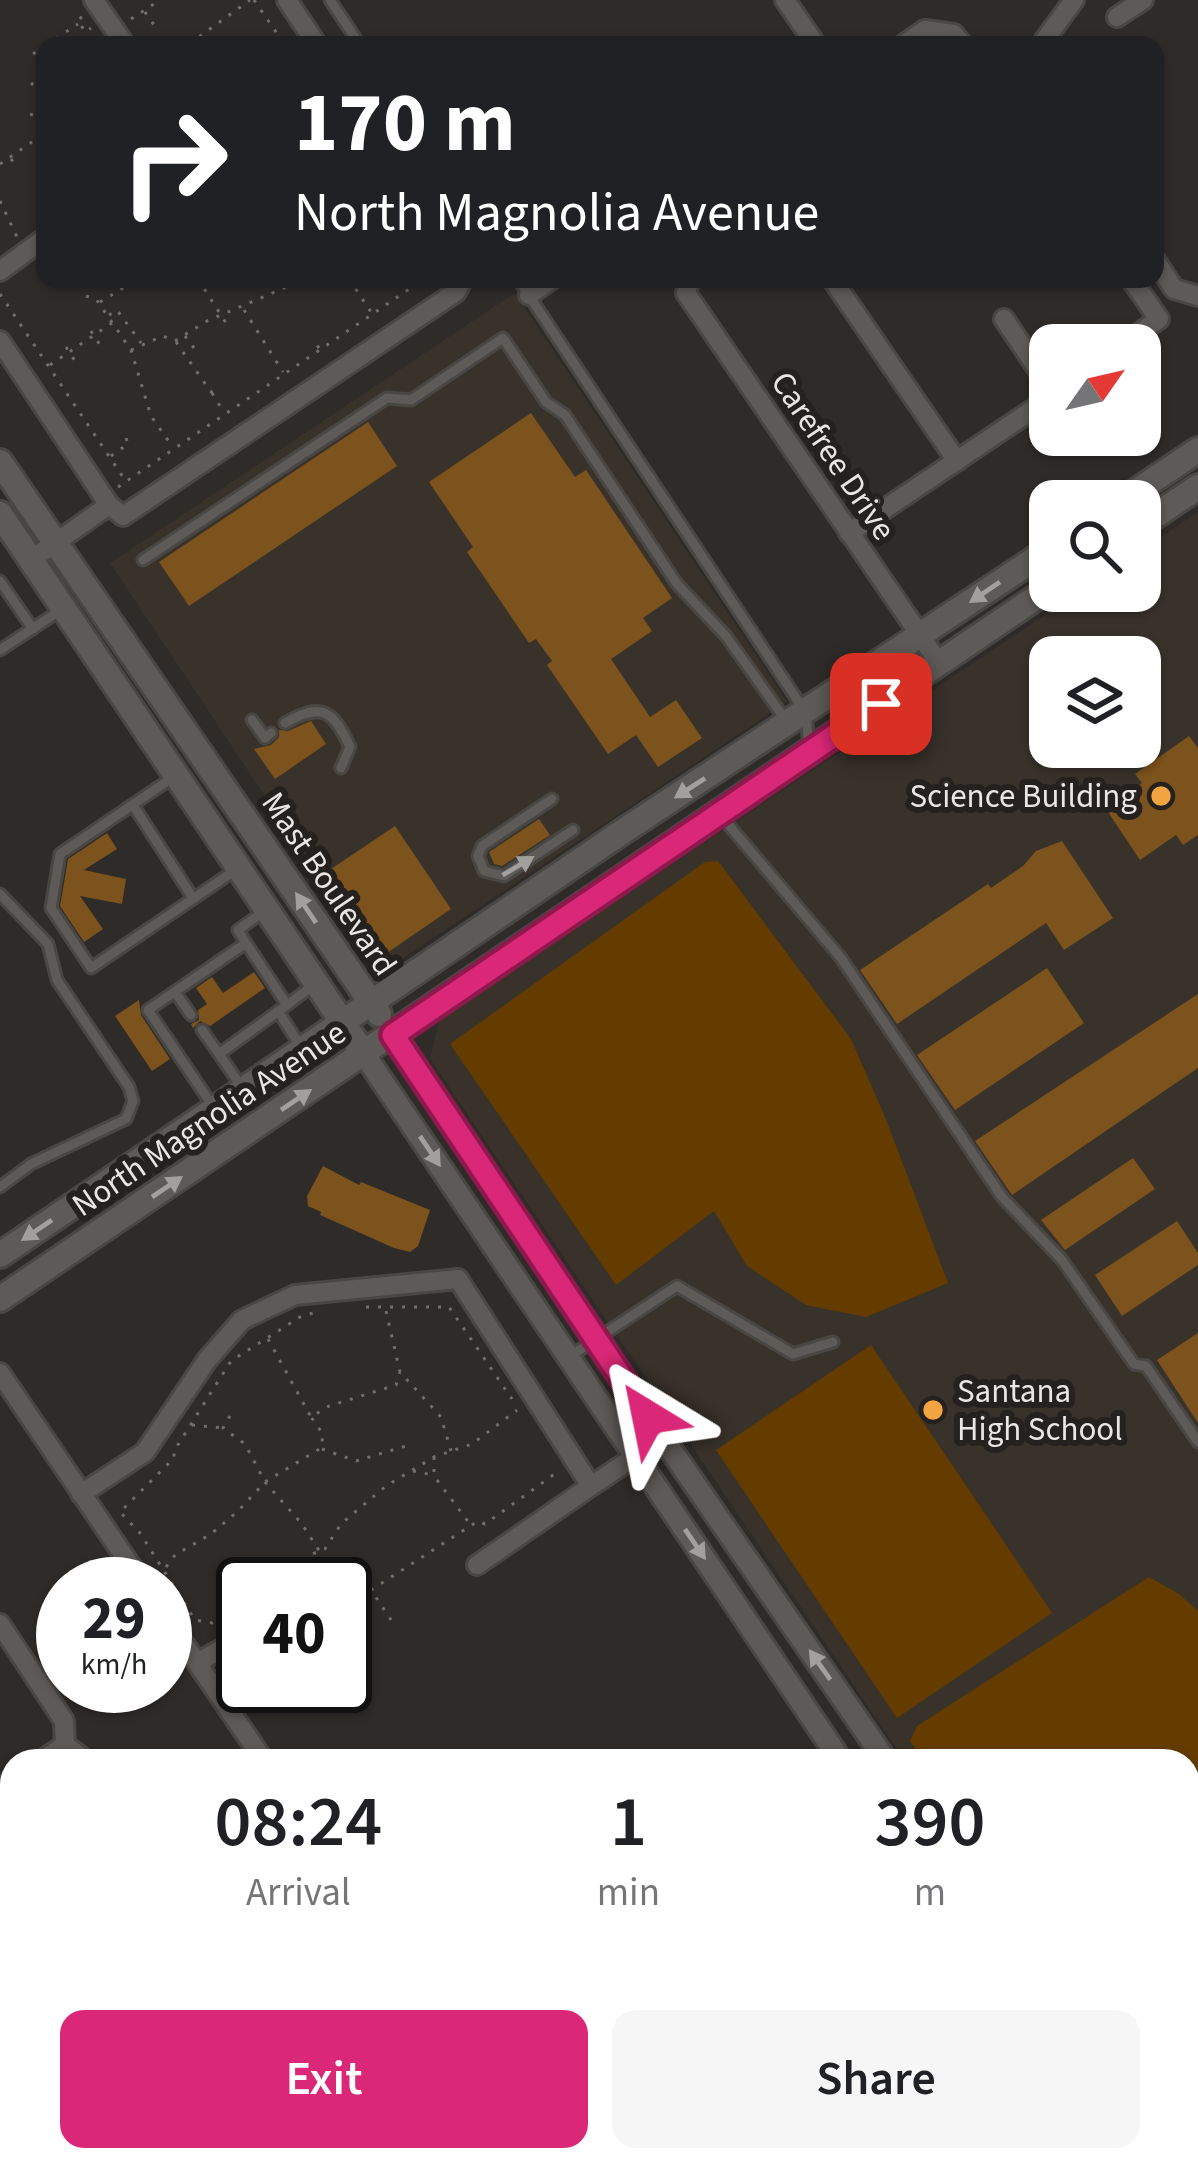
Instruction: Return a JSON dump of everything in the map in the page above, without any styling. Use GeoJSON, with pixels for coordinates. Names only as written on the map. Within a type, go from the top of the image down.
{"type":"FeatureCollection","features":[{"type":"Feature","properties":{"kind":"main road"},"geometry":{"type":"LineString","coordinates":[[1153,480],[1198,450]]}},
{"type":"Feature","properties":{"kind":"main road","name":"Mast Boulevard"},"geometry":{"type":"LineString","coordinates":[[0,462],[393,1035]]}},
{"type":"Feature","properties":{"kind":"main road"},"geometry":{"type":"LineString","coordinates":[[1161,512],[1198,487]]}},
{"type":"Feature","properties":{"kind":"main road","name":"Mast Boulevard"},"geometry":{"type":"LineString","coordinates":[[0,514],[364,1054]]}},
{"type":"Feature","properties":{"kind":"main road","name":"North Magnolia Avenue"},"geometry":{"type":"LineString","coordinates":[[0,1255],[622,832],[1029,563]]}},
{"type":"Feature","properties":{"kind":"main road","name":"North Magnolia Avenue"},"geometry":{"type":"LineString","coordinates":[[0,1299],[1029,602]]}},
{"type":"Feature","properties":{"kind":"street"},"geometry":{"type":"LineString","coordinates":[[94,0],[119,36]]}},
{"type":"Feature","properties":{"kind":"street"},"geometry":{"type":"LineString","coordinates":[[287,0],[311,36]]}},
{"type":"Feature","properties":{"kind":"street"},"geometry":{"type":"LineString","coordinates":[[785,0],[810,36]]}},
{"type":"Feature","properties":{"kind":"street"},"geometry":{"type":"LineString","coordinates":[[1048,36],[1074,0]]}},
{"type":"Feature","properties":{"kind":"street"},"geometry":{"type":"LineString","coordinates":[[1117,17],[1143,0]]}},
{"type":"Feature","properties":{"kind":"street"},"geometry":{"type":"LineString","coordinates":[[916,36],[925,30],[956,36]]}},
{"type":"Feature","properties":{"kind":"street"},"geometry":{"type":"LineString","coordinates":[[0,271],[36,244]]}},
{"type":"Feature","properties":{"kind":"street"},"geometry":{"type":"LineString","coordinates":[[1164,274],[1174,289],[1198,296]]}},
{"type":"Feature","properties":{"kind":"street"},"geometry":{"type":"LineString","coordinates":[[0,341],[123,516],[458,288]]}},
{"type":"Feature","properties":{"kind":"street","name":"Carefree Drive"},"geometry":{"type":"LineString","coordinates":[[687,288],[939,663]]}},
{"type":"Feature","properties":{"kind":"street"},"geometry":{"type":"LineString","coordinates":[[838,288],[957,461]]}},
{"type":"Feature","properties":{"kind":"street"},"geometry":{"type":"LineString","coordinates":[[1137,288],[1159,319],[1152,324]]}},
{"type":"Feature","properties":{"kind":"street"},"geometry":{"type":"LineString","coordinates":[[1004,319],[1029,356]]}},
{"type":"Feature","properties":{"kind":"street"},"geometry":{"type":"LineString","coordinates":[[849,533],[1029,412]]}},
{"type":"Feature","properties":{"kind":"street"},"geometry":{"type":"LineString","coordinates":[[32,560],[110,498]]}},
{"type":"Feature","properties":{"kind":"street","name":"Mast Boulevard"},"geometry":{"type":"LineString","coordinates":[[393,1035],[595,1340],[878,1749]]}},
{"type":"Feature","properties":{"kind":"street","name":"Mast Boulevard"},"geometry":{"type":"LineString","coordinates":[[364,1054],[833,1749]]}},
{"type":"Feature","properties":{"kind":"street"},"geometry":{"type":"LineString","coordinates":[[81,1493],[145,1452],[207,1360],[242,1320],[295,1295],[458,1279],[591,1486]]}},
{"type":"Feature","properties":{"kind":"street"},"geometry":{"type":"LineString","coordinates":[[0,1373],[125,1557]]}},
{"type":"Feature","properties":{"kind":"street"},"geometry":{"type":"LineString","coordinates":[[477,1565],[636,1456]]}},
{"type":"Feature","properties":{"kind":"street"},"geometry":{"type":"LineString","coordinates":[[0,1624],[64,1721],[68,1735],[59,1749]]}},
{"type":"Feature","properties":{"kind":"street"},"geometry":{"type":"LineString","coordinates":[[197,1663],[216,1652]]}},
{"type":"Feature","properties":{"kind":"street"},"geometry":{"type":"LineString","coordinates":[[192,1656],[256,1749]]}},
{"type":"Feature","properties":{"kind":"street"},"geometry":{"type":"LineString","coordinates":[[65,1745],[70,1749]]}},
{"type":"Feature","properties":{"kind":"lane"},"geometry":{"type":"LineString","coordinates":[[330,0],[354,36]]}},
{"type":"Feature","properties":{"kind":"lane"},"geometry":{"type":"LineString","coordinates":[[524,288],[797,719],[809,752]]}},
{"type":"Feature","properties":{"kind":"lane"},"geometry":{"type":"LineString","coordinates":[[143,560],[387,398],[411,400],[503,338],[546,402],[565,415],[677,584],[797,719]]}},
{"type":"Feature","properties":{"kind":"lane"},"geometry":{"type":"LineString","coordinates":[[0,581],[33,629]]}},
{"type":"Feature","properties":{"kind":"lane"},"geometry":{"type":"LineString","coordinates":[[0,650],[64,608]]}},
{"type":"Feature","properties":{"kind":"lane"},"geometry":{"type":"LineString","coordinates":[[285,723],[314,710],[325,712],[337,722],[350,747],[341,768]]}},
{"type":"Feature","properties":{"kind":"lane"},"geometry":{"type":"LineString","coordinates":[[252,720],[265,738],[271,733]]}},
{"type":"Feature","properties":{"kind":"lane"},"geometry":{"type":"LineString","coordinates":[[176,776],[60,854],[51,908],[91,968],[238,867]]}},
{"type":"Feature","properties":{"kind":"lane"},"geometry":{"type":"LineString","coordinates":[[552,799],[482,846],[478,856],[484,872],[504,876],[573,830]]}},
{"type":"Feature","properties":{"kind":"lane"},"geometry":{"type":"LineString","coordinates":[[133,805],[193,898]]}},
{"type":"Feature","properties":{"kind":"lane"},"geometry":{"type":"LineString","coordinates":[[719,814],[841,958],[1001,1197],[1062,1259],[1134,1364],[1146,1366],[1198,1442]]}},
{"type":"Feature","properties":{"kind":"lane"},"geometry":{"type":"LineString","coordinates":[[0,894],[4,910],[48,944],[57,980],[129,1087],[133,1101],[130,1114],[118,1124],[65,1145],[0,1186]]}},
{"type":"Feature","properties":{"kind":"lane"},"geometry":{"type":"LineString","coordinates":[[267,909],[238,930],[303,1050]]}},
{"type":"Feature","properties":{"kind":"lane"},"geometry":{"type":"LineString","coordinates":[[215,1109],[148,1010],[246,943]]}},
{"type":"Feature","properties":{"kind":"lane"},"geometry":{"type":"LineString","coordinates":[[219,1054],[316,983]]}},
{"type":"Feature","properties":{"kind":"lane"},"geometry":{"type":"LineString","coordinates":[[175,992],[191,1015]]}},
{"type":"Feature","properties":{"kind":"lane"},"geometry":{"type":"LineString","coordinates":[[202,1030],[244,1090]]}},
{"type":"Feature","properties":{"kind":"lane"},"geometry":{"type":"LineString","coordinates":[[569,1357],[677,1286],[793,1354],[833,1342]]}},
{"type":"Feature","properties":{"kind":"path"},"geometry":{"type":"LineString","coordinates":[[122,36],[144,10],[160,0]]}},
{"type":"Feature","properties":{"kind":"path"},"geometry":{"type":"LineString","coordinates":[[200,36],[252,0],[278,36]]}},
{"type":"Feature","properties":{"kind":"path"},"geometry":{"type":"LineString","coordinates":[[144,10],[154,25]]}},
{"type":"Feature","properties":{"kind":"path"},"geometry":{"type":"LineString","coordinates":[[63,36],[79,22]]}},
{"type":"Feature","properties":{"kind":"path"},"geometry":{"type":"LineString","coordinates":[[31,83],[36,87]]}},
{"type":"Feature","properties":{"kind":"path"},"geometry":{"type":"LineString","coordinates":[[30,115],[36,113]]}},
{"type":"Feature","properties":{"kind":"path"},"geometry":{"type":"LineString","coordinates":[[0,164],[36,139]]}},
{"type":"Feature","properties":{"kind":"path"},"geometry":{"type":"LineString","coordinates":[[1,152],[18,168]]}},
{"type":"Feature","properties":{"kind":"path"},"geometry":{"type":"LineString","coordinates":[[0,201],[25,251]]}},
{"type":"Feature","properties":{"kind":"path"},"geometry":{"type":"LineString","coordinates":[[99,302],[123,288]]}},
{"type":"Feature","properties":{"kind":"path"},"geometry":{"type":"LineString","coordinates":[[204,288],[226,323]]}},
{"type":"Feature","properties":{"kind":"path"},"geometry":{"type":"LineString","coordinates":[[175,340],[206,321],[284,288]]}},
{"type":"Feature","properties":{"kind":"path"},"geometry":{"type":"LineString","coordinates":[[355,288],[373,314]]}},
{"type":"Feature","properties":{"kind":"path"},"geometry":{"type":"LineString","coordinates":[[110,498],[126,481],[242,398],[411,288]]}},
{"type":"Feature","properties":{"kind":"path"},"geometry":{"type":"LineString","coordinates":[[0,294],[126,481]]}},
{"type":"Feature","properties":{"kind":"path"},"geometry":{"type":"LineString","coordinates":[[4,300],[12,296]]}},
{"type":"Feature","properties":{"kind":"path"},"geometry":{"type":"LineString","coordinates":[[86,296],[99,302],[131,350],[151,416],[174,448]]}},
{"type":"Feature","properties":{"kind":"path"},"geometry":{"type":"LineString","coordinates":[[243,308],[284,374]]}},
{"type":"Feature","properties":{"kind":"path"},"geometry":{"type":"LineString","coordinates":[[107,316],[117,310],[142,344]]}},
{"type":"Feature","properties":{"kind":"path"},"geometry":{"type":"LineString","coordinates":[[200,311],[206,321]]}},
{"type":"Feature","properties":{"kind":"path"},"geometry":{"type":"LineString","coordinates":[[20,323],[27,319]]}},
{"type":"Feature","properties":{"kind":"path"},"geometry":{"type":"LineString","coordinates":[[49,366],[112,323]]}},
{"type":"Feature","properties":{"kind":"path"},"geometry":{"type":"LineString","coordinates":[[27,334],[34,328]]}},
{"type":"Feature","properties":{"kind":"path"},"geometry":{"type":"LineString","coordinates":[[92,333],[100,345]]}},
{"type":"Feature","properties":{"kind":"path"},"geometry":{"type":"LineString","coordinates":[[184,335],[194,348]]}},
{"type":"Feature","properties":{"kind":"path"},"geometry":{"type":"LineString","coordinates":[[131,350],[164,336],[175,340],[214,390],[225,414]]}},
{"type":"Feature","properties":{"kind":"path"},"geometry":{"type":"LineString","coordinates":[[320,350],[316,344],[322,340]]}},
{"type":"Feature","properties":{"kind":"path"},"geometry":{"type":"LineString","coordinates":[[272,352],[279,347]]}},
{"type":"Feature","properties":{"kind":"path"},"geometry":{"type":"LineString","coordinates":[[67,350],[77,364]]}},
{"type":"Feature","properties":{"kind":"path"},"geometry":{"type":"LineString","coordinates":[[191,364],[197,359]]}},
{"type":"Feature","properties":{"kind":"path"},"geometry":{"type":"LineString","coordinates":[[64,390],[70,386]]}},
{"type":"Feature","properties":{"kind":"path"},"geometry":{"type":"LineString","coordinates":[[74,404],[82,398]]}},
{"type":"Feature","properties":{"kind":"path"},"geometry":{"type":"LineString","coordinates":[[96,437],[104,432]]}},
{"type":"Feature","properties":{"kind":"path"},"geometry":{"type":"LineString","coordinates":[[110,457],[128,444],[126,438]]}},
{"type":"Feature","properties":{"kind":"path"},"geometry":{"type":"LineString","coordinates":[[311,1557],[386,1486],[434,1456],[472,1444],[518,1409],[448,1307],[365,1307]]}},
{"type":"Feature","properties":{"kind":"path"},"geometry":{"type":"LineString","coordinates":[[386,1309],[400,1372],[441,1418],[452,1452]]}},
{"type":"Feature","properties":{"kind":"path"},"geometry":{"type":"LineString","coordinates":[[155,1557],[120,1512],[174,1458],[174,1450],[231,1361],[300,1317],[322,1311]]}},
{"type":"Feature","properties":{"kind":"path"},"geometry":{"type":"LineString","coordinates":[[268,1339],[323,1434],[321,1448]]}},
{"type":"Feature","properties":{"kind":"path"},"geometry":{"type":"LineString","coordinates":[[311,1417],[329,1406],[396,1384],[400,1372]]}},
{"type":"Feature","properties":{"kind":"path"},"geometry":{"type":"LineString","coordinates":[[224,1427],[230,1416]]}},
{"type":"Feature","properties":{"kind":"path"},"geometry":{"type":"LineString","coordinates":[[190,1425],[224,1427],[245,1444],[265,1481],[302,1524],[318,1552]]}},
{"type":"Feature","properties":{"kind":"path"},"geometry":{"type":"LineString","coordinates":[[321,1448],[356,1461],[406,1447]]}},
{"type":"Feature","properties":{"kind":"path"},"geometry":{"type":"LineString","coordinates":[[173,1557],[211,1534],[265,1481],[321,1448]]}},
{"type":"Feature","properties":{"kind":"path"},"geometry":{"type":"LineString","coordinates":[[434,1456],[434,1476],[471,1525]]}},
{"type":"Feature","properties":{"kind":"path"},"geometry":{"type":"LineString","coordinates":[[372,1589],[471,1525],[485,1524],[561,1470]]}},
{"type":"Feature","properties":{"kind":"path"},"geometry":{"type":"LineString","coordinates":[[411,1471],[434,1476]]}},
{"type":"Feature","properties":{"kind":"path"},"geometry":{"type":"LineString","coordinates":[[372,1592],[391,1620]]}},
{"type":"Feature","properties":{"kind":"shaded area"},"geometry":{"type":"Polygon","coordinates":[[[515,293],[787,702],[382,972],[110,563],[515,293]]]}},
{"type":"Feature","properties":{"kind":"shaded area","name":"Santana High School"},"geometry":{"type":"Polygon","coordinates":[[[1198,512],[1198,1749],[897,1749],[430,1059],[439,1020],[1050,612],[1161,612],[1161,537],[1198,512]]]}},
{"type":"Feature","properties":{"kind":"shaded area"},"geometry":{"type":"Polygon","coordinates":[[[718,861],[851,1039],[948,1283],[866,1317],[806,1305],[747,1266],[714,1211],[616,1285],[450,1044],[705,862],[718,861]]]}},
{"type":"Feature","properties":{"kind":"shaded area"},"geometry":{"type":"Polygon","coordinates":[[[871,1345],[1052,1613],[897,1718],[716,1450],[871,1345]]]}},
{"type":"Feature","properties":{"kind":"shaded area"},"geometry":{"type":"Polygon","coordinates":[[[1149,1577],[1198,1611],[1198,1749],[916,1749],[910,1741],[917,1726],[1149,1577]]]}},
{"type":"Feature","properties":{"kind":"building"},"geometry":{"type":"Polygon","coordinates":[[[531,413],[575,477],[586,470],[672,598],[643,618],[652,631],[611,659],[650,717],[676,700],[702,738],[658,767],[636,735],[608,754],[547,665],[552,661],[536,639],[529,643],[467,552],[473,547],[429,482],[531,413]]]}},
{"type":"Feature","properties":{"kind":"building"},"geometry":{"type":"Polygon","coordinates":[[[368,422],[397,466],[189,606],[159,562],[368,422]]]}},
{"type":"Feature","properties":{"kind":"building"},"geometry":{"type":"Polygon","coordinates":[[[311,721],[326,744],[275,779],[254,749],[271,745],[279,730],[311,721]]]}},
{"type":"Feature","properties":{"kind":"building","name":"Science Building"},"geometry":{"type":"Polygon","coordinates":[[[1189,736],[1198,748],[1198,835],[1183,845],[1176,835],[1140,860],[1106,809],[1142,783],[1135,774],[1144,768],[1161,768],[1161,756],[1189,736]]]}},
{"type":"Feature","properties":{"kind":"building"},"geometry":{"type":"Polygon","coordinates":[[[539,819],[550,835],[502,866],[494,864],[489,852],[539,819]]]}},
{"type":"Feature","properties":{"kind":"building"},"geometry":{"type":"Polygon","coordinates":[[[395,826],[451,909],[384,955],[328,871],[395,826]]]}},
{"type":"Feature","properties":{"kind":"building"},"geometry":{"type":"Polygon","coordinates":[[[107,833],[117,849],[84,870],[126,879],[122,904],[80,896],[103,929],[84,942],[60,906],[68,859],[107,833]]]}},
{"type":"Feature","properties":{"kind":"building"},"geometry":{"type":"Polygon","coordinates":[[[1062,841],[1113,918],[1064,950],[1046,923],[897,1024],[860,970],[988,884],[991,888],[1036,851],[1062,841]]]}},
{"type":"Feature","properties":{"kind":"building"},"geometry":{"type":"Polygon","coordinates":[[[1047,968],[1084,1023],[955,1110],[917,1055],[1047,968]]]}},
{"type":"Feature","properties":{"kind":"building"},"geometry":{"type":"Polygon","coordinates":[[[254,972],[265,988],[210,1026],[200,1021],[193,1028],[191,1024],[199,1020],[198,1010],[207,1004],[196,988],[212,977],[223,993],[254,972]]]}},
{"type":"Feature","properties":{"kind":"building"},"geometry":{"type":"Polygon","coordinates":[[[1198,994],[1198,1068],[1012,1195],[975,1141],[1198,994]]]}},
{"type":"Feature","properties":{"kind":"building"},"geometry":{"type":"Polygon","coordinates":[[[139,1000],[141,1015],[170,1059],[152,1071],[115,1016],[139,1000]]]}},
{"type":"Feature","properties":{"kind":"building"},"geometry":{"type":"Polygon","coordinates":[[[1133,1158],[1155,1189],[1065,1250],[1041,1220],[1133,1158]]]}},
{"type":"Feature","properties":{"kind":"building"},"geometry":{"type":"Polygon","coordinates":[[[323,1166],[359,1185],[430,1210],[418,1246],[410,1252],[394,1248],[308,1206],[307,1196],[323,1166]]]}},
{"type":"Feature","properties":{"kind":"building"},"geometry":{"type":"Polygon","coordinates":[[[1177,1221],[1198,1253],[1198,1265],[1122,1316],[1095,1275],[1177,1221]]]}},
{"type":"Feature","properties":{"kind":"building"},"geometry":{"type":"Polygon","coordinates":[[[1198,1333],[1198,1423],[1157,1360],[1198,1333]]]}},
{"type":"Feature","properties":{"kind":"place","name":"Science Building"},"geometry":{"type":"Point","coordinates":[1161,796]}},
{"type":"Feature","properties":{"kind":"place","name":"Santana High School"},"geometry":{"type":"Point","coordinates":[933,1410]}},
{"type":"Feature","properties":{"kind":"route"},"geometry":{"type":"LineString","coordinates":[[648,1417],[393,1035],[881,704]]}}]}
